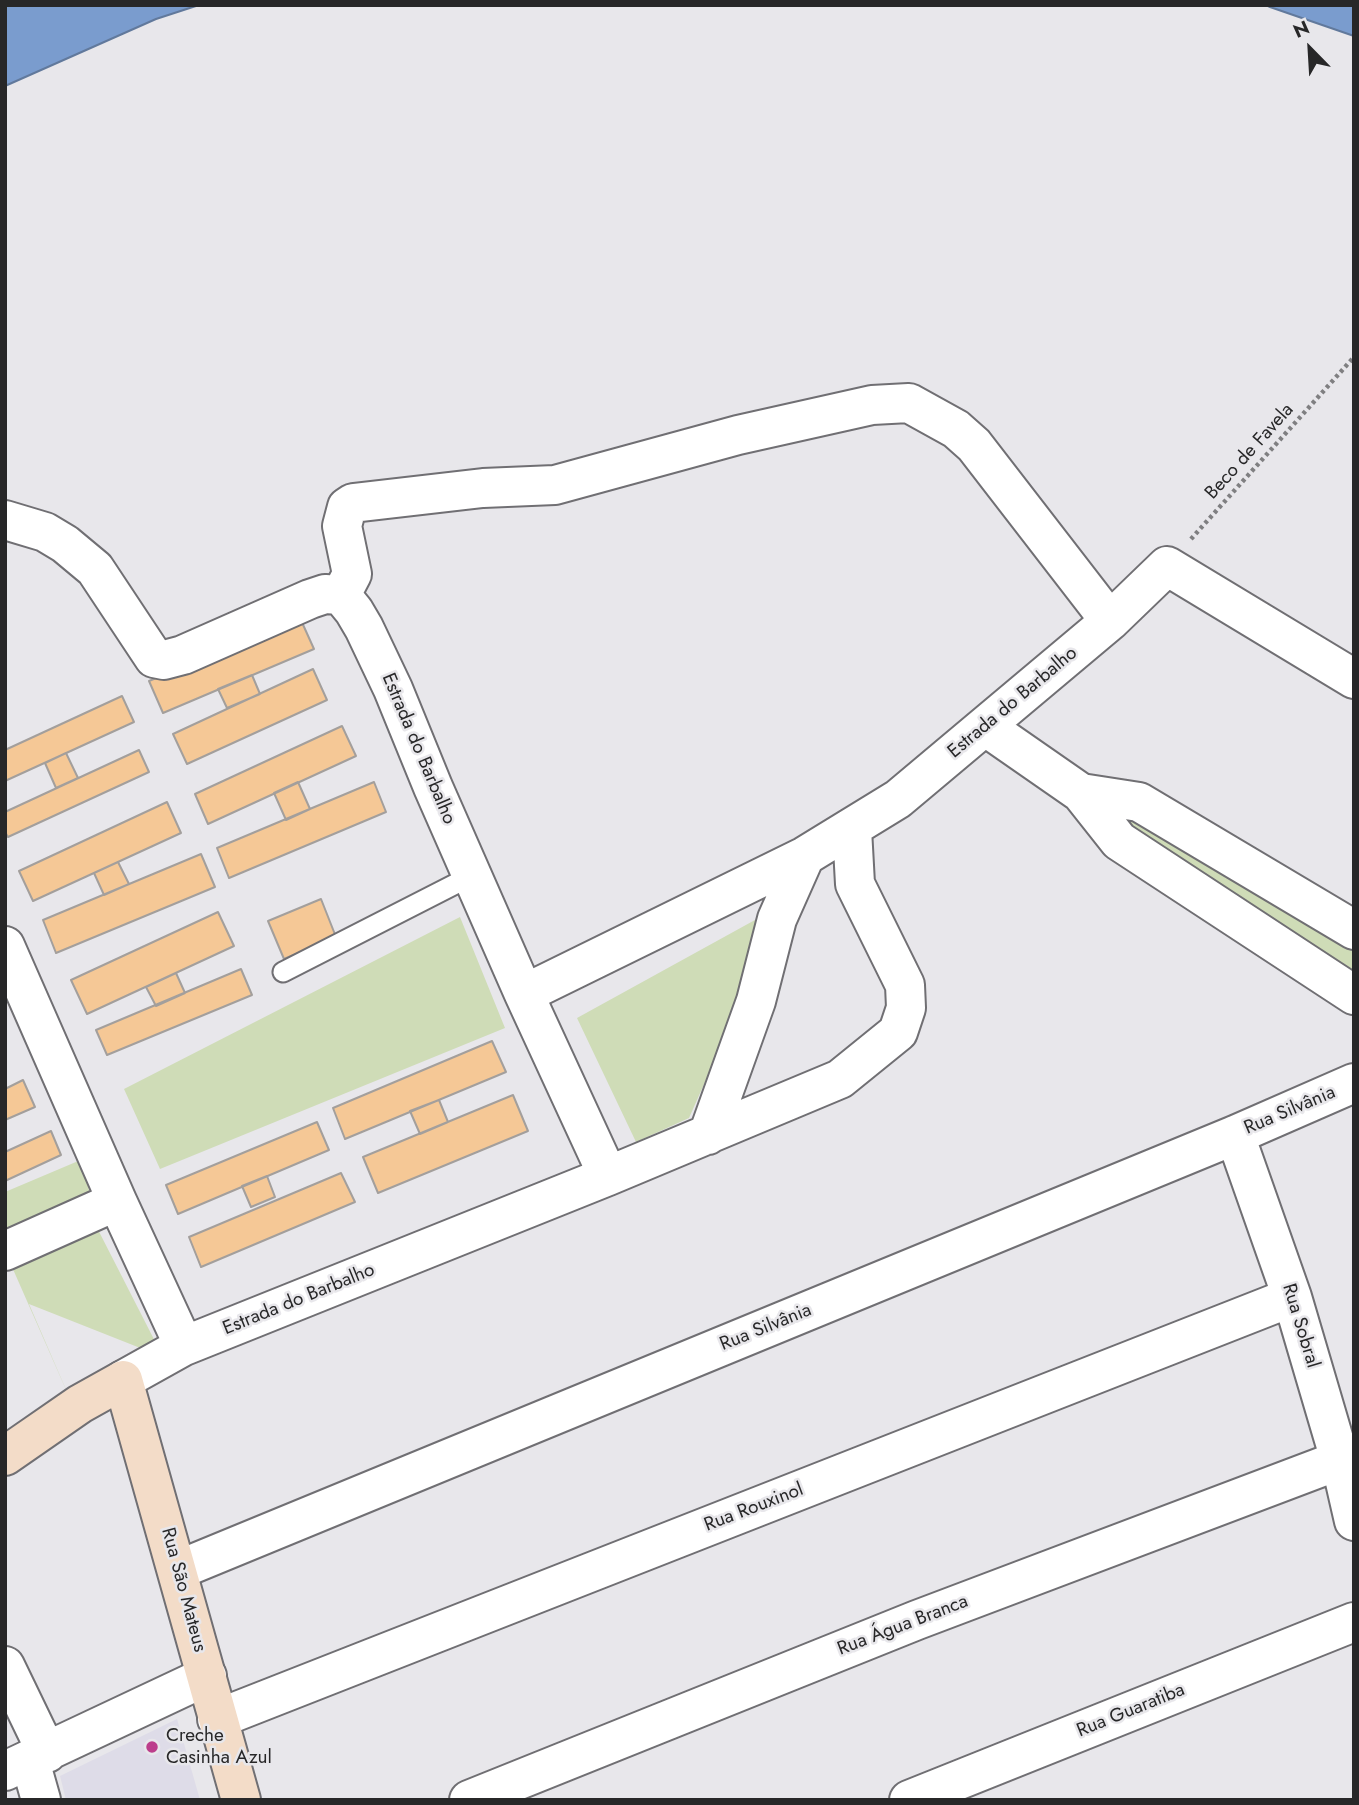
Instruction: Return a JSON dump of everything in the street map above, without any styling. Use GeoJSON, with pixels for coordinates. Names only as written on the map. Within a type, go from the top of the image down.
{"type":"FeatureCollection","features":[{"type":"Feature","properties":{"kind":"street"},"geometry":{"type":"LineString","coordinates":[[5,520],[44,532],[65,544],[95,569],[154,658],[163,660],[183,655],[310,599],[325,594],[341,595],[352,574],[342,526],[347,507],[353,503],[483,488],[555,485],[738,435],[872,405],[909,403],[957,429],[974,445],[1111,621]]}},
{"type":"Feature","properties":{"kind":"street","name":"Estrada do Barbalho"},"geometry":{"type":"LineString","coordinates":[[524,994],[805,856],[898,799],[1111,621],[1167,566]]}},
{"type":"Feature","properties":{"kind":"street"},"geometry":{"type":"LineString","coordinates":[[1167,566],[1354,679]]}},
{"type":"Feature","properties":{"kind":"street","name":"Estrada do Barbalho"},"geometry":{"type":"LineString","coordinates":[[341,595],[364,628],[393,689],[524,994],[608,1176]]}},
{"type":"Feature","properties":{"kind":"street"},"geometry":{"type":"LineString","coordinates":[[986,727],[1082,793],[1119,841],[1354,995]]}},
{"type":"Feature","properties":{"kind":"street"},"geometry":{"type":"LineString","coordinates":[[1082,793],[1139,802],[1354,930]]}},
{"type":"Feature","properties":{"kind":"street","name":"Estrada do Barbalho"},"geometry":{"type":"LineString","coordinates":[[5,1456],[80,1405],[184,1346],[608,1176],[840,1079],[898,1032],[906,1008],[905,985],[855,884],[852,829]]}},
{"type":"Feature","properties":{"kind":"street"},"geometry":{"type":"LineString","coordinates":[[708,1135],[755,1002],[777,919],[805,856]]}},
{"type":"Feature","properties":{"kind":"street"},"geometry":{"type":"LineString","coordinates":[[5,946],[184,1346]]}},
{"type":"Feature","properties":{"kind":"street","name":"Rua Silvânia"},"geometry":{"type":"LineString","coordinates":[[178,1570],[1235,1135],[1354,1083]]}},
{"type":"Feature","properties":{"kind":"street","name":"Rua Sobral"},"geometry":{"type":"LineString","coordinates":[[1235,1135],[1292,1297],[1340,1460],[1354,1521]]}},
{"type":"Feature","properties":{"kind":"street"},"geometry":{"type":"LineString","coordinates":[[5,1251],[117,1201]]}},
{"type":"Feature","properties":{"kind":"street","name":"Rua Rouxinol"},"geometry":{"type":"LineString","coordinates":[[217,1718],[1292,1297]]}},
{"type":"Feature","properties":{"kind":"street","name":"Rua São Mateus"},"geometry":{"type":"LineString","coordinates":[[123,1380],[241,1800]]}},
{"type":"Feature","properties":{"kind":"street","name":"Rua Água Branca"},"geometry":{"type":"LineString","coordinates":[[469,1800],[917,1620],[1340,1460]]}},
{"type":"Feature","properties":{"kind":"street","name":"Rua Guaratiba"},"geometry":{"type":"LineString","coordinates":[[909,1800],[1354,1622]]}},
{"type":"Feature","properties":{"kind":"street"},"geometry":{"type":"LineString","coordinates":[[5,1666],[27,1762],[41,1800]]}},
{"type":"Feature","properties":{"kind":"street"},"geometry":{"type":"LineString","coordinates":[[27,1762],[206,1676]]}},
{"type":"Feature","properties":{"kind":"lane"},"geometry":{"type":"LineString","coordinates":[[283,972],[472,875]]}},
{"type":"Feature","properties":{"kind":"path","name":"Beco de Favela"},"geometry":{"type":"LineString","coordinates":[[1167,566],[1354,357]]}},
{"type":"Feature","properties":{"kind":"shaded area","name":"Creche Casinha Azul"},"geometry":{"type":"Polygon","coordinates":[[[177,1719],[200,1800],[66,1800],[60,1776],[177,1719]]]}},
{"type":"Feature","properties":{"kind":"green space"},"geometry":{"type":"Polygon","coordinates":[[[1125,811],[1354,952],[1354,980],[1121,827],[1125,811]]]}},
{"type":"Feature","properties":{"kind":"green space"},"geometry":{"type":"Polygon","coordinates":[[[784,904],[689,1118],[636,1142],[577,1018],[784,904]]]}},
{"type":"Feature","properties":{"kind":"green space"},"geometry":{"type":"Polygon","coordinates":[[[460,917],[505,1028],[160,1169],[124,1089],[460,917]]]}},
{"type":"Feature","properties":{"kind":"green space"},"geometry":{"type":"Polygon","coordinates":[[[83,1159],[90,1196],[5,1235],[5,1192],[83,1159]]]}},
{"type":"Feature","properties":{"kind":"green space"},"geometry":{"type":"Polygon","coordinates":[[[89,1212],[163,1357],[29,1304],[74,1408],[5,1251],[89,1212]]]}},
{"type":"Feature","properties":{"kind":"water"},"geometry":{"type":"Polygon","coordinates":[[[5,5],[199,5],[156,19],[5,86],[5,5]]]}},
{"type":"Feature","properties":{"kind":"water"},"geometry":{"type":"Polygon","coordinates":[[[1266,5],[1354,5],[1354,36],[1270,7],[1266,5]]]}},
{"type":"Feature","properties":{"kind":"building"},"geometry":{"type":"Polygon","coordinates":[[[300,618],[314,649],[163,713],[149,681],[300,618]]]}},
{"type":"Feature","properties":{"kind":"building"},"geometry":{"type":"Polygon","coordinates":[[[313,669],[327,700],[187,764],[173,734],[313,669]]]}},
{"type":"Feature","properties":{"kind":"building"},"geometry":{"type":"Polygon","coordinates":[[[252,675],[260,694],[227,708],[218,689],[252,675]]]}},
{"type":"Feature","properties":{"kind":"building"},"geometry":{"type":"Polygon","coordinates":[[[122,696],[134,722],[5,781],[5,750],[122,696]]]}},
{"type":"Feature","properties":{"kind":"building"},"geometry":{"type":"Polygon","coordinates":[[[342,726],[356,756],[208,824],[195,794],[342,726]]]}},
{"type":"Feature","properties":{"kind":"building"},"geometry":{"type":"Polygon","coordinates":[[[139,750],[149,772],[8,837],[5,832],[5,812],[139,750]]]}},
{"type":"Feature","properties":{"kind":"building"},"geometry":{"type":"Polygon","coordinates":[[[66,753],[78,778],[56,788],[45,763],[66,753]]]}},
{"type":"Feature","properties":{"kind":"building"},"geometry":{"type":"Polygon","coordinates":[[[298,782],[310,809],[286,820],[274,793],[298,782]]]}},
{"type":"Feature","properties":{"kind":"building"},"geometry":{"type":"Polygon","coordinates":[[[374,782],[386,812],[229,878],[217,848],[374,782]]]}},
{"type":"Feature","properties":{"kind":"building"},"geometry":{"type":"Polygon","coordinates":[[[167,802],[181,833],[33,901],[19,871],[167,802]]]}},
{"type":"Feature","properties":{"kind":"building"},"geometry":{"type":"Polygon","coordinates":[[[201,854],[215,887],[56,953],[43,920],[201,854]]]}},
{"type":"Feature","properties":{"kind":"building"},"geometry":{"type":"Polygon","coordinates":[[[118,862],[129,884],[104,895],[94,873],[118,862]]]}},
{"type":"Feature","properties":{"kind":"building"},"geometry":{"type":"Polygon","coordinates":[[[321,899],[336,937],[284,959],[268,921],[321,899]]]}},
{"type":"Feature","properties":{"kind":"building"},"geometry":{"type":"Polygon","coordinates":[[[218,912],[234,946],[87,1014],[71,980],[218,912]]]}},
{"type":"Feature","properties":{"kind":"building"},"geometry":{"type":"Polygon","coordinates":[[[241,969],[252,995],[107,1055],[96,1030],[241,969]]]}},
{"type":"Feature","properties":{"kind":"building"},"geometry":{"type":"Polygon","coordinates":[[[176,973],[185,993],[156,1006],[146,987],[176,973]]]}},
{"type":"Feature","properties":{"kind":"building"},"geometry":{"type":"Polygon","coordinates":[[[492,1041],[506,1072],[345,1139],[333,1108],[492,1041]]]}},
{"type":"Feature","properties":{"kind":"building"},"geometry":{"type":"Polygon","coordinates":[[[23,1080],[35,1107],[5,1120],[5,1089],[23,1080]]]}},
{"type":"Feature","properties":{"kind":"building"},"geometry":{"type":"Polygon","coordinates":[[[513,1095],[528,1131],[378,1193],[363,1157],[513,1095]]]}},
{"type":"Feature","properties":{"kind":"building"},"geometry":{"type":"Polygon","coordinates":[[[439,1100],[448,1122],[420,1134],[410,1111],[439,1100]]]}},
{"type":"Feature","properties":{"kind":"building"},"geometry":{"type":"Polygon","coordinates":[[[317,1122],[329,1150],[178,1214],[166,1185],[317,1122]]]}},
{"type":"Feature","properties":{"kind":"building"},"geometry":{"type":"Polygon","coordinates":[[[51,1131],[61,1155],[5,1181],[5,1152],[51,1131]]]}},
{"type":"Feature","properties":{"kind":"building"},"geometry":{"type":"Polygon","coordinates":[[[341,1173],[355,1202],[201,1267],[189,1237],[341,1173]]]}},
{"type":"Feature","properties":{"kind":"building"},"geometry":{"type":"Polygon","coordinates":[[[267,1176],[275,1197],[251,1207],[242,1186],[267,1176]]]}},
{"type":"Feature","properties":{"kind":"place","name":"Creche Casinha Azul"},"geometry":{"type":"Point","coordinates":[152,1747]}}]}
